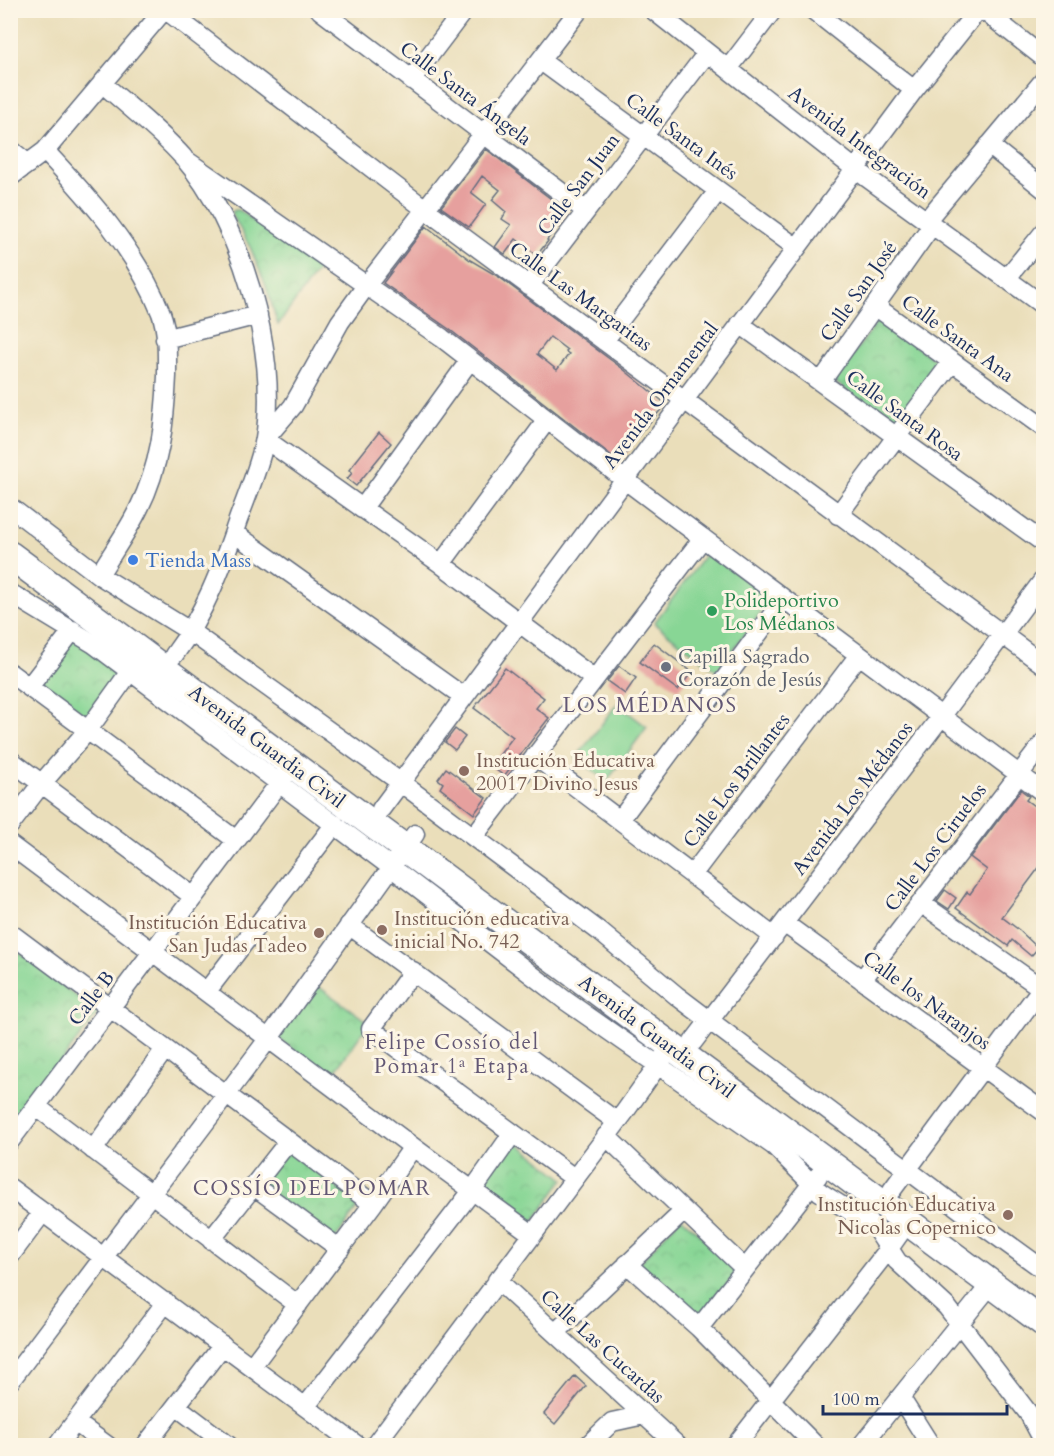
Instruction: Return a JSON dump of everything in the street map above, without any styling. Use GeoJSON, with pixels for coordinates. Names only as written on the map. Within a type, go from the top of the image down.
{"type":"FeatureCollection","features":[{"type":"Feature","properties":{"kind":"highway","name":"Avenida Guardia Civil"},"geometry":{"type":"LineString","coordinates":[[10,537],[38,553],[381,809],[404,850]]}},
{"type":"Feature","properties":{"kind":"highway","name":"Avenida Guardia Civil"},"geometry":{"type":"LineString","coordinates":[[15,568],[286,774],[404,850],[1044,1323]]}},
{"type":"Feature","properties":{"kind":"highway","name":"Avenida Guardia Civil"},"geometry":{"type":"LineString","coordinates":[[674,1051],[899,1179],[1044,1303]]}},
{"type":"Feature","properties":{"kind":"street"},"geometry":{"type":"LineString","coordinates":[[10,177],[45,151],[165,10]]}},
{"type":"Feature","properties":{"kind":"street","name":"Calle Las Margaritas"},"geometry":{"type":"LineString","coordinates":[[165,10],[425,209],[1044,665]]}},
{"type":"Feature","properties":{"kind":"street","name":"Calle Santa Ángela"},"geometry":{"type":"LineString","coordinates":[[320,10],[586,211]]}},
{"type":"Feature","properties":{"kind":"street"},"geometry":{"type":"LineString","coordinates":[[411,80],[464,10]]}},
{"type":"Feature","properties":{"kind":"street"},"geometry":{"type":"LineString","coordinates":[[265,439],[293,406],[340,322],[366,286],[579,10]]}},
{"type":"Feature","properties":{"kind":"street","name":"Avenida Integración"},"geometry":{"type":"LineString","coordinates":[[653,10],[855,169],[1044,306]]}},
{"type":"Feature","properties":{"kind":"street"},"geometry":{"type":"LineString","coordinates":[[728,69],[773,10]]}},
{"type":"Feature","properties":{"kind":"street"},"geometry":{"type":"LineString","coordinates":[[813,10],[914,90]]}},
{"type":"Feature","properties":{"kind":"street","name":"Avenida Ornamental"},"geometry":{"type":"LineString","coordinates":[[381,809],[914,90],[978,10]]}},
{"type":"Feature","properties":{"kind":"street"},"geometry":{"type":"LineString","coordinates":[[983,10],[1044,58]]}},
{"type":"Feature","properties":{"kind":"street","name":"Calle San Juan"},"geometry":{"type":"LineString","coordinates":[[529,286],[707,53]]}},
{"type":"Feature","properties":{"kind":"street","name":"Calle Santa Inés"},"geometry":{"type":"LineString","coordinates":[[541,61],[796,248]]}},
{"type":"Feature","properties":{"kind":"street","name":"Calle San José"},"geometry":{"type":"LineString","coordinates":[[821,382],[875,306],[929,223],[989,145],[1044,80]]}},
{"type":"Feature","properties":{"kind":"street"},"geometry":{"type":"LineString","coordinates":[[102,83],[164,138],[183,158],[212,198],[232,238],[247,277],[265,348],[268,376],[265,439],[234,533],[214,582],[191,632],[174,655]]}},
{"type":"Feature","properties":{"kind":"street"},"geometry":{"type":"LineString","coordinates":[[989,145],[1044,189]]}},
{"type":"Feature","properties":{"kind":"street"},"geometry":{"type":"LineString","coordinates":[[10,149],[28,164]]}},
{"type":"Feature","properties":{"kind":"street"},"geometry":{"type":"LineString","coordinates":[[45,151],[92,202],[138,264],[162,315],[167,353],[166,402],[161,446],[153,473],[139,509],[99,575]]}},
{"type":"Feature","properties":{"kind":"street"},"geometry":{"type":"LineString","coordinates":[[183,158],[470,360],[625,480],[1044,793]]}},
{"type":"Feature","properties":{"kind":"street"},"geometry":{"type":"LineString","coordinates":[[604,341],[718,191]]}},
{"type":"Feature","properties":{"kind":"street"},"geometry":{"type":"LineString","coordinates":[[1006,279],[1044,231]]}},
{"type":"Feature","properties":{"kind":"street","name":"Calle Santa Ana"},"geometry":{"type":"LineString","coordinates":[[875,306],[1044,428]]}},
{"type":"Feature","properties":{"kind":"street"},"geometry":{"type":"LineString","coordinates":[[165,339],[258,315]]}},
{"type":"Feature","properties":{"kind":"street","name":"Calle Santa Rosa"},"geometry":{"type":"LineString","coordinates":[[740,324],[1044,543]]}},
{"type":"Feature","properties":{"kind":"street"},"geometry":{"type":"LineString","coordinates":[[362,509],[470,360]]}},
{"type":"Feature","properties":{"kind":"street"},"geometry":{"type":"LineString","coordinates":[[838,515],[952,362]]}},
{"type":"Feature","properties":{"kind":"street"},"geometry":{"type":"LineString","coordinates":[[441,564],[548,420]]}},
{"type":"Feature","properties":{"kind":"street"},"geometry":{"type":"LineString","coordinates":[[265,439],[441,564],[593,678]]}},
{"type":"Feature","properties":{"kind":"street"},"geometry":{"type":"LineString","coordinates":[[10,507],[99,575],[191,632],[474,836],[710,1021],[899,1179],[1044,1270]]}},
{"type":"Feature","properties":{"kind":"street"},"geometry":{"type":"LineString","coordinates":[[234,533],[464,697]]}},
{"type":"Feature","properties":{"kind":"street"},"geometry":{"type":"LineString","coordinates":[[474,836],[593,678],[703,538]]}},
{"type":"Feature","properties":{"kind":"street","name":"Avenida Los Médanos"},"geometry":{"type":"LineString","coordinates":[[374,1446],[611,1129],[674,1051],[710,1021],[1044,579]]}},
{"type":"Feature","properties":{"kind":"street"},"geometry":{"type":"LineString","coordinates":[[10,593],[73,630],[137,662],[88,730],[42,783],[10,825]]}},
{"type":"Feature","properties":{"kind":"street"},"geometry":{"type":"LineString","coordinates":[[620,820],[784,598]]}},
{"type":"Feature","properties":{"kind":"street"},"geometry":{"type":"LineString","coordinates":[[29,687],[73,630]]}},
{"type":"Feature","properties":{"kind":"street","name":"Calle Los Brillantes"},"geometry":{"type":"LineString","coordinates":[[692,875],[859,655]]}},
{"type":"Feature","properties":{"kind":"street"},"geometry":{"type":"LineString","coordinates":[[10,673],[237,840]]}},
{"type":"Feature","properties":{"kind":"street","name":"Calle Los Ciruelos"},"geometry":{"type":"LineString","coordinates":[[862,980],[1044,742]]}},
{"type":"Feature","properties":{"kind":"street","name":"Calle los Naranjos"},"geometry":{"type":"LineString","coordinates":[[535,756],[692,875],[862,980],[1044,1112]]}},
{"type":"Feature","properties":{"kind":"street"},"geometry":{"type":"LineString","coordinates":[[10,760],[194,897]]}},
{"type":"Feature","properties":{"kind":"street"},"geometry":{"type":"LineString","coordinates":[[10,1381],[269,1038],[404,850],[335,825],[286,774]]}},
{"type":"Feature","properties":{"kind":"street","name":"Calle B"},"geometry":{"type":"LineString","coordinates":[[10,1142],[286,774]]}},
{"type":"Feature","properties":{"kind":"street"},"geometry":{"type":"LineString","coordinates":[[207,991],[335,825]]}},
{"type":"Feature","properties":{"kind":"street"},"geometry":{"type":"LineString","coordinates":[[10,845],[154,951],[413,1148],[532,1234]]}},
{"type":"Feature","properties":{"kind":"street"},"geometry":{"type":"LineString","coordinates":[[899,1179],[1043,988],[921,903]]}},
{"type":"Feature","properties":{"kind":"street"},"geometry":{"type":"LineString","coordinates":[[350,925],[413,971],[611,1129],[684,1210],[745,1269]]}},
{"type":"Feature","properties":{"kind":"street"},"geometry":{"type":"LineString","coordinates":[[10,933],[373,1204]]}},
{"type":"Feature","properties":{"kind":"street"},"geometry":{"type":"LineString","coordinates":[[413,971],[371,1029],[574,1178]]}},
{"type":"Feature","properties":{"kind":"street"},"geometry":{"type":"LineString","coordinates":[[93,1150],[165,1049]]}},
{"type":"Feature","properties":{"kind":"street"},"geometry":{"type":"LineString","coordinates":[[674,1051],[820,1192],[875,1227],[888,1250],[947,1307],[1029,1414],[1044,1442]]}},
{"type":"Feature","properties":{"kind":"street"},"geometry":{"type":"LineString","coordinates":[[37,1107],[298,1305]]}},
{"type":"Feature","properties":{"kind":"street"},"geometry":{"type":"LineString","coordinates":[[306,1406],[472,1191],[513,1133]]}},
{"type":"Feature","properties":{"kind":"street"},"geometry":{"type":"LineString","coordinates":[[212,1240],[288,1142]]}},
{"type":"Feature","properties":{"kind":"street"},"geometry":{"type":"LineString","coordinates":[[252,1366],[413,1148]]}},
{"type":"Feature","properties":{"kind":"street"},"geometry":{"type":"LineString","coordinates":[[699,1328],[829,1163]]}},
{"type":"Feature","properties":{"kind":"street"},"geometry":{"type":"LineString","coordinates":[[254,1186],[340,1249]]}},
{"type":"Feature","properties":{"kind":"street"},"geometry":{"type":"LineString","coordinates":[[10,1188],[358,1446]]}},
{"type":"Feature","properties":{"kind":"street"},"geometry":{"type":"LineString","coordinates":[[555,1333],[684,1210]]}},
{"type":"Feature","properties":{"kind":"street"},"geometry":{"type":"LineString","coordinates":[[10,1256],[43,1212]]}},
{"type":"Feature","properties":{"kind":"street"},"geometry":{"type":"LineString","coordinates":[[735,1446],[907,1223]]}},
{"type":"Feature","properties":{"kind":"street"},"geometry":{"type":"LineString","coordinates":[[627,1264],[699,1328],[816,1446]]}},
{"type":"Feature","properties":{"kind":"street","name":"Calle Las Cucardas"},"geometry":{"type":"LineString","coordinates":[[497,1280],[678,1446]]}},
{"type":"Feature","properties":{"kind":"street"},"geometry":{"type":"LineString","coordinates":[[861,1446],[991,1284]]}},
{"type":"Feature","properties":{"kind":"street"},"geometry":{"type":"LineString","coordinates":[[57,1446],[166,1302]]}},
{"type":"Feature","properties":{"kind":"street"},"geometry":{"type":"LineString","coordinates":[[145,1446],[223,1345]]}},
{"type":"Feature","properties":{"kind":"street"},"geometry":{"type":"LineString","coordinates":[[900,1397],[931,1446]]}},
{"type":"Feature","properties":{"kind":"street"},"geometry":{"type":"LineString","coordinates":[[176,1406],[229,1446]]}},
{"type":"Feature","properties":{"kind":"street"},"geometry":{"type":"LineString","coordinates":[[586,1446],[612,1422],[644,1415]]}},
{"type":"Feature","properties":{"kind":"street"},"geometry":{"type":"LineString","coordinates":[[75,1422],[108,1446]]}},
{"type":"Feature","properties":{"kind":"green space"},"geometry":{"type":"Polygon","coordinates":[[[239,210],[319,268],[278,325],[266,286],[250,247],[233,216],[232,212],[239,210]]]}},
{"type":"Feature","properties":{"kind":"green space"},"geometry":{"type":"Polygon","coordinates":[[[879,319],[940,364],[894,426],[834,381],[879,319]]]}},
{"type":"Feature","properties":{"kind":"green space","name":"Polideportivo Los Médanos"},"geometry":{"type":"Polygon","coordinates":[[[708,551],[771,599],[717,671],[654,623],[708,551]]]}},
{"type":"Feature","properties":{"kind":"green space"},"geometry":{"type":"Polygon","coordinates":[[[74,638],[121,671],[84,720],[37,686],[74,638]]]}},
{"type":"Feature","properties":{"kind":"green space"},"geometry":{"type":"Polygon","coordinates":[[[617,704],[647,727],[607,781],[576,758],[617,704]]]}},
{"type":"Feature","properties":{"kind":"green space"},"geometry":{"type":"Polygon","coordinates":[[[10,947],[98,1013],[10,1129],[10,947]]]}},
{"type":"Feature","properties":{"kind":"green space"},"geometry":{"type":"Polygon","coordinates":[[[315,984],[369,1023],[331,1077],[278,1038],[315,984]]]}},
{"type":"Feature","properties":{"kind":"green space"},"geometry":{"type":"Polygon","coordinates":[[[514,1140],[564,1179],[531,1225],[478,1187],[514,1140]]]}},
{"type":"Feature","properties":{"kind":"green space"},"geometry":{"type":"Polygon","coordinates":[[[286,1149],[360,1204],[334,1241],[258,1185],[286,1149]]]}},
{"type":"Feature","properties":{"kind":"green space"},"geometry":{"type":"Polygon","coordinates":[[[681,1217],[739,1271],[697,1321],[636,1267],[681,1217]]]}},
{"type":"Feature","properties":{"kind":"building"},"geometry":{"type":"Polygon","coordinates":[[[486,149],[568,212],[537,255],[516,239],[505,254],[495,247],[511,225],[502,219],[506,212],[492,200],[500,190],[482,176],[471,192],[486,204],[469,227],[441,207],[486,149]]]}},
{"type":"Feature","properties":{"kind":"building"},"geometry":{"type":"Polygon","coordinates":[[[426,226],[470,260],[499,277],[623,369],[666,404],[642,431],[620,462],[449,329],[383,283],[426,226]],[[550,337],[537,354],[557,370],[569,354],[550,337]]]}},
{"type":"Feature","properties":{"kind":"building"},"geometry":{"type":"Polygon","coordinates":[[[379,432],[391,443],[356,486],[347,479],[352,473],[349,470],[379,432]]]}},
{"type":"Feature","properties":{"kind":"building","name":"Capilla Sagrado Corazón de Jesús"},"geometry":{"type":"Polygon","coordinates":[[[654,643],[692,672],[678,690],[640,662],[654,643]]]}},
{"type":"Feature","properties":{"kind":"building"},"geometry":{"type":"Polygon","coordinates":[[[619,666],[636,678],[625,694],[607,681],[619,666]]]}},
{"type":"Feature","properties":{"kind":"building"},"geometry":{"type":"Polygon","coordinates":[[[505,668],[544,698],[536,708],[549,718],[504,776],[491,766],[513,737],[474,708],[505,668]]]}},
{"type":"Feature","properties":{"kind":"building"},"geometry":{"type":"Polygon","coordinates":[[[455,729],[465,737],[455,750],[445,742],[455,729]]]}},
{"type":"Feature","properties":{"kind":"building"},"geometry":{"type":"Polygon","coordinates":[[[446,768],[486,798],[474,814],[440,788],[443,783],[438,779],[446,768]]]}},
{"type":"Feature","properties":{"kind":"building"},"geometry":{"type":"Polygon","coordinates":[[[1021,790],[1029,796],[1026,800],[1044,813],[1044,861],[1002,917],[1038,948],[1031,956],[1012,940],[1008,946],[956,908],[967,892],[970,894],[987,870],[970,857],[1021,790]]]}},
{"type":"Feature","properties":{"kind":"building"},"geometry":{"type":"Polygon","coordinates":[[[945,890],[956,898],[949,909],[937,901],[945,890]]]}},
{"type":"Feature","properties":{"kind":"building"},"geometry":{"type":"Polygon","coordinates":[[[575,1376],[586,1386],[555,1424],[544,1414],[575,1376]]]}},
{"type":"Feature","properties":{"kind":"place","name":"Tienda Mass"},"geometry":{"type":"Point","coordinates":[133,560]}},
{"type":"Feature","properties":{"kind":"place","name":"Polideportivo Los Médanos"},"geometry":{"type":"Point","coordinates":[712,611]}},
{"type":"Feature","properties":{"kind":"place","name":"Capilla Sagrado Corazón de Jesús"},"geometry":{"type":"Point","coordinates":[666,667]}},
{"type":"Feature","properties":{"kind":"place","name":"Institución Educativa 20017 Divino Jesus"},"geometry":{"type":"Point","coordinates":[464,771]}},
{"type":"Feature","properties":{"kind":"place","name":"Institución educativa inicial No. 742"},"geometry":{"type":"Point","coordinates":[382,930]}},
{"type":"Feature","properties":{"kind":"place","name":"Institución Educativa San Judas Tadeo"},"geometry":{"type":"Point","coordinates":[319,933]}},
{"type":"Feature","properties":{"kind":"place","name":"Institución Educativa Nicolas Copernico"},"geometry":{"type":"Point","coordinates":[1008,1215]}},
{"type":"Feature","properties":{"kind":"district","name":"LOS MÉDANOS"},"geometry":{"type":"Point","coordinates":[650,705]}},
{"type":"Feature","properties":{"kind":"district","name":"Felipe Cossío del Pomar 1ª Etapa"},"geometry":{"type":"Point","coordinates":[452,1054]}},
{"type":"Feature","properties":{"kind":"district","name":"COSSÍO DEL POMAR"},"geometry":{"type":"Point","coordinates":[312,1188]}}]}
